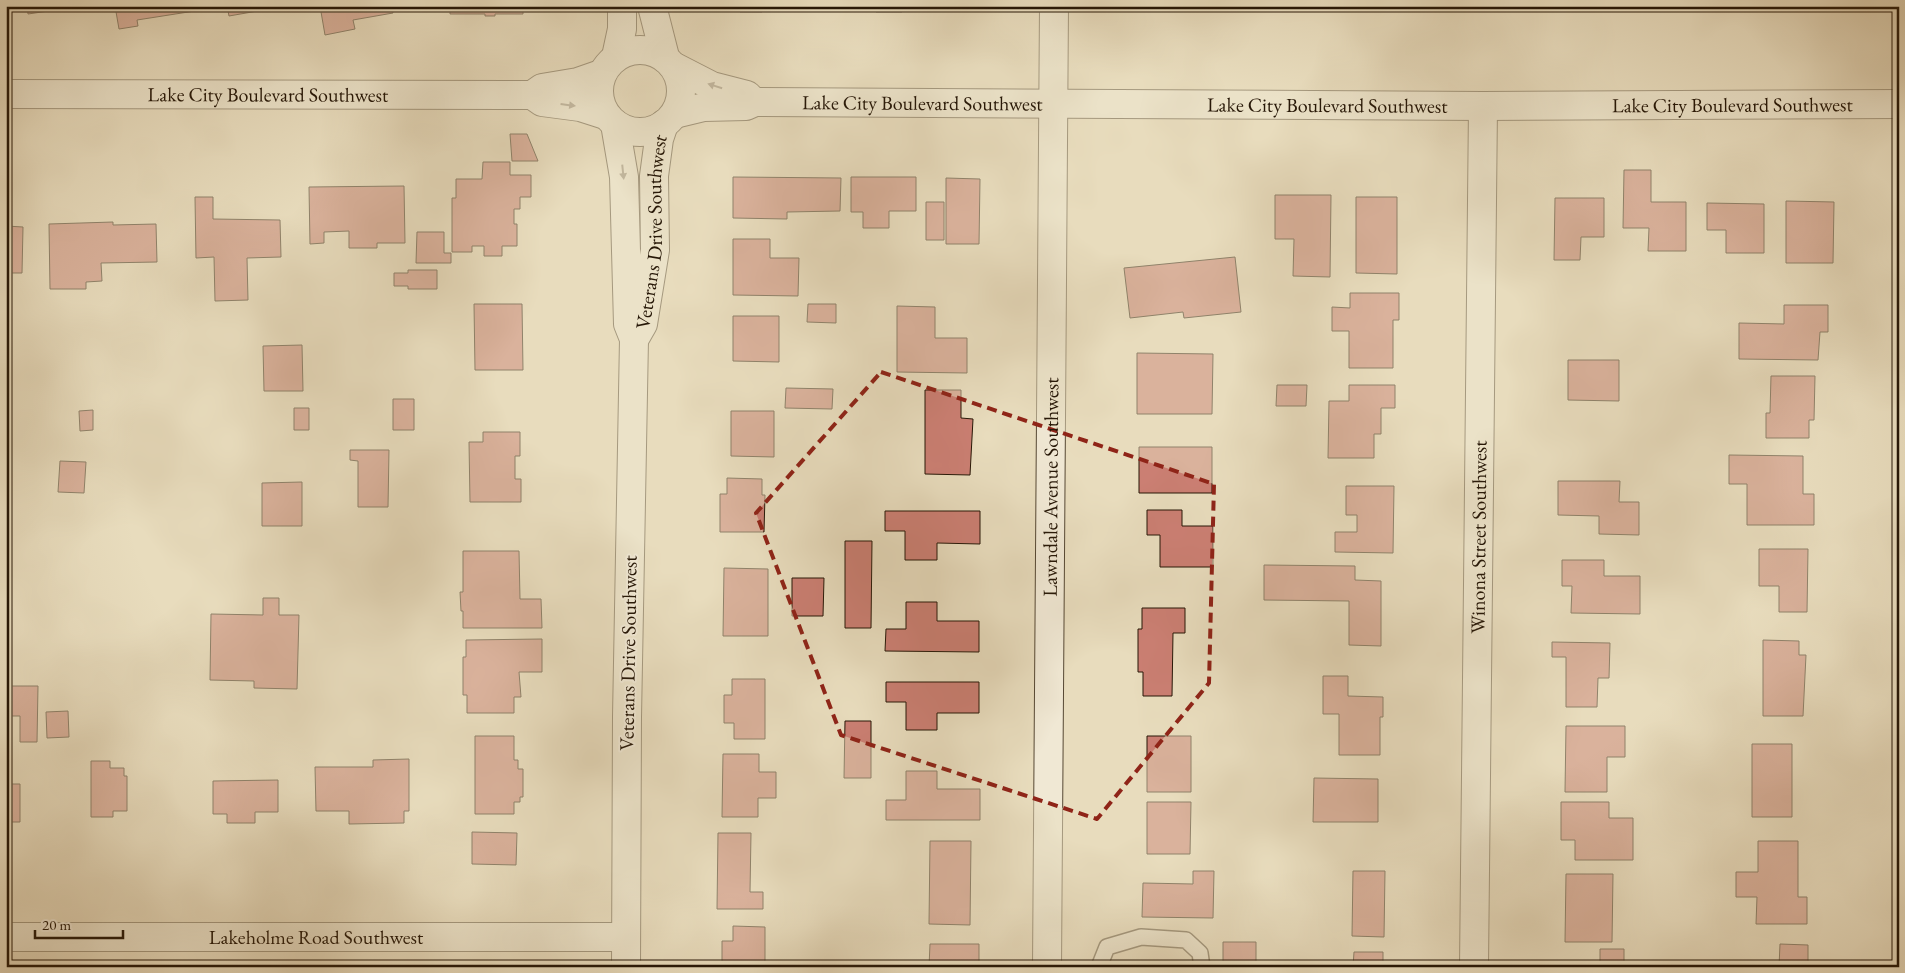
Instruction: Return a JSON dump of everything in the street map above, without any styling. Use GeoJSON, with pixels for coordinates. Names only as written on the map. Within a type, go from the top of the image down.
{"type":"FeatureCollection","features":[{"type":"Feature","properties":{"kind":"street"},"geometry":{"type":"LineString","coordinates":[[622,6],[622,29],[599,87],[600,101],[610,119],[628,130],[640,132],[652,130],[669,119],[679,104],[681,92],[680,79],[670,62],[652,6]]}},
{"type":"Feature","properties":{"kind":"street","name":"Lawndale Avenue Southwest"},"geometry":{"type":"LineString","coordinates":[[1047,967],[1054,6]]}},
{"type":"Feature","properties":{"kind":"street"},"geometry":{"type":"LineString","coordinates":[[608,66],[625,52],[638,50],[650,51],[670,62]]}},
{"type":"Feature","properties":{"kind":"street","name":"Lake City Boulevard Southwest"},"geometry":{"type":"LineString","coordinates":[[670,62],[712,86],[747,95],[755,102]]}},
{"type":"Feature","properties":{"kind":"street","name":"Lake City Boulevard Southwest"},"geometry":{"type":"LineString","coordinates":[[532,95],[542,88],[578,82],[608,66]]}},
{"type":"Feature","properties":{"kind":"street","name":"Lake City Boulevard Southwest"},"geometry":{"type":"LineString","coordinates":[[6,94],[532,95],[542,102],[580,107],[610,119]]}},
{"type":"Feature","properties":{"kind":"street","name":"Lake City Boulevard Southwest"},"geometry":{"type":"LineString","coordinates":[[669,119],[704,107],[746,106],[755,102],[1483,106],[1899,104]]}},
{"type":"Feature","properties":{"kind":"street","name":"Winona Street Southwest"},"geometry":{"type":"LineString","coordinates":[[1474,967],[1483,106]]}},
{"type":"Feature","properties":{"kind":"street","name":"Veterans Drive Southwest"},"geometry":{"type":"LineString","coordinates":[[610,119],[624,177],[628,324],[634,339],[627,707],[626,967]]}},
{"type":"Feature","properties":{"kind":"street","name":"Veterans Drive Southwest"},"geometry":{"type":"LineString","coordinates":[[634,339],[643,324],[654,259],[654,176],[659,139],[669,119]]}},
{"type":"Feature","properties":{"kind":"street","name":"Lakeholme Road Southwest"},"geometry":{"type":"LineString","coordinates":[[6,937],[626,937]]}},
{"type":"Feature","properties":{"kind":"lane"},"geometry":{"type":"LineString","coordinates":[[1100,967],[1107,947],[1141,937],[1186,940],[1200,954],[1202,967]]}},
{"type":"Feature","properties":{"kind":"highlighted area"},"geometry":{"type":"Polygon","coordinates":[[[881,372],[1214,484],[1209,683],[1097,819],[841,735],[756,513],[881,372]]]}},
{"type":"Feature","properties":{"kind":"building"},"geometry":{"type":"Polygon","coordinates":[[[27,6],[82,6],[28,14],[27,6]]]}},
{"type":"Feature","properties":{"kind":"building"},"geometry":{"type":"Polygon","coordinates":[[[115,6],[201,6],[201,10],[137,20],[138,26],[119,29],[115,6]]]}},
{"type":"Feature","properties":{"kind":"building"},"geometry":{"type":"Polygon","coordinates":[[[227,6],[286,6],[229,16],[227,6]]]}},
{"type":"Feature","properties":{"kind":"building"},"geometry":{"type":"Polygon","coordinates":[[[320,6],[392,6],[393,13],[353,20],[355,29],[325,35],[320,6]]]}},
{"type":"Feature","properties":{"kind":"building"},"geometry":{"type":"Polygon","coordinates":[[[450,6],[523,6],[523,14],[485,16],[485,14],[450,14],[450,6]]]}},
{"type":"Feature","properties":{"kind":"building"},"geometry":{"type":"Polygon","coordinates":[[[740,6],[762,6],[762,12],[740,12],[740,6]]]}},
{"type":"Feature","properties":{"kind":"building"},"geometry":{"type":"Polygon","coordinates":[[[786,6],[835,6],[835,10],[786,9],[786,6]]]}},
{"type":"Feature","properties":{"kind":"building"},"geometry":{"type":"Polygon","coordinates":[[[850,6],[917,6],[902,7],[902,12],[876,12],[876,9],[849,9],[850,6]]]}},
{"type":"Feature","properties":{"kind":"building"},"geometry":{"type":"Polygon","coordinates":[[[941,6],[984,6],[984,10],[941,9],[941,6]]]}},
{"type":"Feature","properties":{"kind":"building"},"geometry":{"type":"Polygon","coordinates":[[[510,134],[527,134],[538,161],[512,161],[510,134]]]}},
{"type":"Feature","properties":{"kind":"building"},"geometry":{"type":"Polygon","coordinates":[[[483,162],[510,162],[510,175],[531,175],[531,197],[520,197],[520,209],[514,209],[514,224],[517,224],[517,246],[502,246],[502,256],[484,256],[484,246],[472,246],[472,252],[452,252],[452,198],[456,198],[456,179],[482,179],[483,162]]]}},
{"type":"Feature","properties":{"kind":"building"},"geometry":{"type":"Polygon","coordinates":[[[1624,170],[1651,170],[1651,202],[1686,202],[1686,251],[1648,251],[1649,228],[1623,228],[1624,170]]]}},
{"type":"Feature","properties":{"kind":"building"},"geometry":{"type":"Polygon","coordinates":[[[733,177],[841,178],[840,211],[787,212],[787,219],[733,218],[733,177]]]}},
{"type":"Feature","properties":{"kind":"building"},"geometry":{"type":"Polygon","coordinates":[[[851,177],[916,177],[916,211],[889,211],[889,228],[863,228],[863,212],[851,212],[851,177]]]}},
{"type":"Feature","properties":{"kind":"building"},"geometry":{"type":"Polygon","coordinates":[[[946,178],[980,179],[979,244],[946,244],[946,178]]]}},
{"type":"Feature","properties":{"kind":"building"},"geometry":{"type":"Polygon","coordinates":[[[404,186],[405,243],[377,243],[377,248],[349,248],[349,231],[324,232],[324,243],[310,244],[309,187],[404,186]]]}},
{"type":"Feature","properties":{"kind":"building"},"geometry":{"type":"Polygon","coordinates":[[[1275,195],[1331,195],[1330,277],[1293,276],[1294,239],[1275,239],[1275,195]]]}},
{"type":"Feature","properties":{"kind":"building"},"geometry":{"type":"Polygon","coordinates":[[[195,197],[213,197],[213,219],[280,220],[281,257],[247,258],[248,300],[215,301],[214,257],[196,258],[195,197]]]}},
{"type":"Feature","properties":{"kind":"building"},"geometry":{"type":"Polygon","coordinates":[[[1356,197],[1397,197],[1397,274],[1356,273],[1356,197]]]}},
{"type":"Feature","properties":{"kind":"building"},"geometry":{"type":"Polygon","coordinates":[[[1555,198],[1604,198],[1604,237],[1581,237],[1580,260],[1554,260],[1555,198]]]}},
{"type":"Feature","properties":{"kind":"building"},"geometry":{"type":"Polygon","coordinates":[[[1786,201],[1834,202],[1833,263],[1786,263],[1786,201]]]}},
{"type":"Feature","properties":{"kind":"building"},"geometry":{"type":"Polygon","coordinates":[[[926,202],[944,202],[944,240],[926,240],[926,202]]]}},
{"type":"Feature","properties":{"kind":"building"},"geometry":{"type":"Polygon","coordinates":[[[1707,203],[1764,204],[1764,253],[1726,253],[1726,230],[1707,230],[1707,203]]]}},
{"type":"Feature","properties":{"kind":"building"},"geometry":{"type":"Polygon","coordinates":[[[113,222],[113,225],[156,224],[157,262],[101,263],[102,281],[86,282],[86,289],[50,289],[49,224],[113,222]]]}},
{"type":"Feature","properties":{"kind":"building"},"geometry":{"type":"Polygon","coordinates":[[[6,226],[23,227],[22,273],[6,273],[6,226]]]}},
{"type":"Feature","properties":{"kind":"building"},"geometry":{"type":"Polygon","coordinates":[[[417,232],[444,232],[444,253],[451,253],[451,263],[416,263],[417,232]]]}},
{"type":"Feature","properties":{"kind":"building"},"geometry":{"type":"Polygon","coordinates":[[[733,239],[770,239],[770,258],[799,258],[798,296],[733,295],[733,239]]]}},
{"type":"Feature","properties":{"kind":"building"},"geometry":{"type":"Polygon","coordinates":[[[1235,257],[1241,312],[1184,318],[1183,312],[1130,318],[1124,268],[1235,257]]]}},
{"type":"Feature","properties":{"kind":"building"},"geometry":{"type":"Polygon","coordinates":[[[408,270],[437,270],[437,289],[408,289],[408,286],[394,286],[394,273],[408,273],[408,270]]]}},
{"type":"Feature","properties":{"kind":"building"},"geometry":{"type":"Polygon","coordinates":[[[1350,293],[1399,293],[1399,320],[1393,320],[1393,368],[1349,368],[1349,331],[1332,331],[1332,307],[1350,308],[1350,293]]]}},
{"type":"Feature","properties":{"kind":"building"},"geometry":{"type":"Polygon","coordinates":[[[474,304],[522,304],[523,370],[475,370],[474,304]]]}},
{"type":"Feature","properties":{"kind":"building"},"geometry":{"type":"Polygon","coordinates":[[[808,304],[836,304],[836,323],[807,322],[808,304]]]}},
{"type":"Feature","properties":{"kind":"building"},"geometry":{"type":"Polygon","coordinates":[[[1784,305],[1828,305],[1828,332],[1820,332],[1818,360],[1739,359],[1739,323],[1784,324],[1784,305]]]}},
{"type":"Feature","properties":{"kind":"building"},"geometry":{"type":"Polygon","coordinates":[[[897,306],[935,307],[935,338],[967,338],[967,373],[897,372],[897,306]]]}},
{"type":"Feature","properties":{"kind":"building"},"geometry":{"type":"Polygon","coordinates":[[[733,316],[779,316],[779,362],[733,361],[733,316]]]}},
{"type":"Feature","properties":{"kind":"building"},"geometry":{"type":"Polygon","coordinates":[[[302,345],[303,391],[264,391],[263,346],[302,345]]]}},
{"type":"Feature","properties":{"kind":"building"},"geometry":{"type":"Polygon","coordinates":[[[1137,353],[1213,354],[1212,414],[1137,414],[1137,353]]]}},
{"type":"Feature","properties":{"kind":"building"},"geometry":{"type":"Polygon","coordinates":[[[1568,360],[1619,360],[1619,401],[1568,400],[1568,360]]]}},
{"type":"Feature","properties":{"kind":"building"},"geometry":{"type":"Polygon","coordinates":[[[1771,376],[1815,376],[1814,420],[1809,420],[1809,438],[1766,438],[1766,413],[1770,413],[1771,376]]]}},
{"type":"Feature","properties":{"kind":"building"},"geometry":{"type":"Polygon","coordinates":[[[1277,385],[1307,385],[1306,406],[1276,406],[1277,385]]]}},
{"type":"Feature","properties":{"kind":"building"},"geometry":{"type":"Polygon","coordinates":[[[1349,385],[1395,385],[1395,408],[1381,408],[1381,434],[1374,434],[1374,458],[1328,458],[1329,401],[1349,401],[1349,385]]]}},
{"type":"Feature","properties":{"kind":"building"},"geometry":{"type":"Polygon","coordinates":[[[786,388],[833,389],[832,409],[785,408],[786,388]]]}},
{"type":"Feature","properties":{"kind":"building"},"geometry":{"type":"Polygon","coordinates":[[[925,390],[961,390],[961,418],[973,419],[970,475],[925,474],[925,390]]]}},
{"type":"Feature","properties":{"kind":"building"},"geometry":{"type":"Polygon","coordinates":[[[393,399],[414,399],[414,430],[393,430],[393,399]]]}},
{"type":"Feature","properties":{"kind":"building"},"geometry":{"type":"Polygon","coordinates":[[[294,408],[309,408],[309,430],[294,430],[294,408]]]}},
{"type":"Feature","properties":{"kind":"building"},"geometry":{"type":"Polygon","coordinates":[[[93,410],[93,430],[80,431],[79,411],[93,410]]]}},
{"type":"Feature","properties":{"kind":"building"},"geometry":{"type":"Polygon","coordinates":[[[731,411],[774,411],[774,457],[731,456],[731,411]]]}},
{"type":"Feature","properties":{"kind":"building"},"geometry":{"type":"Polygon","coordinates":[[[483,432],[520,432],[520,456],[515,456],[515,479],[521,479],[521,502],[470,502],[469,442],[483,442],[483,432]]]}},
{"type":"Feature","properties":{"kind":"building"},"geometry":{"type":"Polygon","coordinates":[[[1139,447],[1212,447],[1212,493],[1139,493],[1139,447]]]}},
{"type":"Feature","properties":{"kind":"building"},"geometry":{"type":"Polygon","coordinates":[[[350,450],[389,450],[388,507],[358,507],[358,461],[350,460],[350,450]]]}},
{"type":"Feature","properties":{"kind":"building"},"geometry":{"type":"Polygon","coordinates":[[[1729,455],[1803,456],[1803,494],[1814,494],[1814,525],[1747,525],[1747,484],[1729,484],[1729,455]]]}},
{"type":"Feature","properties":{"kind":"building"},"geometry":{"type":"Polygon","coordinates":[[[60,461],[86,462],[84,493],[58,492],[60,461]]]}},
{"type":"Feature","properties":{"kind":"building"},"geometry":{"type":"Polygon","coordinates":[[[727,478],[762,479],[762,495],[765,495],[764,532],[720,532],[720,494],[727,494],[727,478]]]}},
{"type":"Feature","properties":{"kind":"building"},"geometry":{"type":"Polygon","coordinates":[[[1558,481],[1620,481],[1619,502],[1639,502],[1639,535],[1599,534],[1599,516],[1558,515],[1558,481]]]}},
{"type":"Feature","properties":{"kind":"building"},"geometry":{"type":"Polygon","coordinates":[[[302,482],[302,526],[262,526],[262,483],[302,482]]]}},
{"type":"Feature","properties":{"kind":"building"},"geometry":{"type":"Polygon","coordinates":[[[1346,486],[1394,486],[1393,553],[1335,552],[1335,532],[1357,532],[1357,515],[1346,515],[1346,486]]]}},
{"type":"Feature","properties":{"kind":"building"},"geometry":{"type":"Polygon","coordinates":[[[1147,510],[1182,510],[1182,526],[1213,526],[1213,567],[1160,567],[1160,535],[1147,535],[1147,510]]]}},
{"type":"Feature","properties":{"kind":"building"},"geometry":{"type":"Polygon","coordinates":[[[885,511],[980,511],[980,544],[937,543],[937,560],[905,560],[905,531],[885,531],[885,511]]]}},
{"type":"Feature","properties":{"kind":"building"},"geometry":{"type":"Polygon","coordinates":[[[845,541],[872,541],[871,628],[845,628],[845,541]]]}},
{"type":"Feature","properties":{"kind":"building"},"geometry":{"type":"Polygon","coordinates":[[[1759,549],[1808,549],[1807,612],[1779,612],[1779,586],[1759,586],[1759,549]]]}},
{"type":"Feature","properties":{"kind":"building"},"geometry":{"type":"Polygon","coordinates":[[[463,551],[519,551],[520,599],[541,599],[542,628],[463,628],[460,592],[463,592],[463,551]]]}},
{"type":"Feature","properties":{"kind":"building"},"geometry":{"type":"Polygon","coordinates":[[[1562,560],[1604,560],[1604,576],[1640,576],[1640,614],[1571,613],[1572,586],[1562,586],[1562,560]]]}},
{"type":"Feature","properties":{"kind":"building"},"geometry":{"type":"Polygon","coordinates":[[[1264,565],[1355,566],[1355,580],[1381,581],[1381,646],[1349,645],[1349,601],[1264,600],[1264,565]]]}},
{"type":"Feature","properties":{"kind":"building"},"geometry":{"type":"Polygon","coordinates":[[[724,568],[768,569],[768,636],[723,636],[724,568]]]}},
{"type":"Feature","properties":{"kind":"building"},"geometry":{"type":"Polygon","coordinates":[[[792,578],[824,578],[823,616],[792,616],[792,578]]]}},
{"type":"Feature","properties":{"kind":"building"},"geometry":{"type":"Polygon","coordinates":[[[263,598],[279,598],[279,615],[299,615],[297,689],[254,688],[254,681],[210,680],[211,614],[263,615],[263,598]]]}},
{"type":"Feature","properties":{"kind":"building"},"geometry":{"type":"Polygon","coordinates":[[[906,602],[937,602],[937,621],[979,621],[979,652],[885,651],[886,629],[906,629],[906,602]]]}},
{"type":"Feature","properties":{"kind":"building"},"geometry":{"type":"Polygon","coordinates":[[[1142,608],[1185,608],[1185,633],[1173,633],[1172,696],[1143,696],[1143,672],[1138,672],[1138,629],[1142,629],[1142,608]]]}},
{"type":"Feature","properties":{"kind":"building"},"geometry":{"type":"Polygon","coordinates":[[[542,639],[542,672],[519,672],[521,697],[514,697],[514,713],[467,713],[467,695],[463,695],[463,657],[466,657],[466,640],[542,639]]]}},
{"type":"Feature","properties":{"kind":"building"},"geometry":{"type":"Polygon","coordinates":[[[1763,640],[1799,641],[1799,655],[1806,655],[1803,716],[1763,716],[1763,640]]]}},
{"type":"Feature","properties":{"kind":"building"},"geometry":{"type":"Polygon","coordinates":[[[1552,642],[1610,643],[1609,678],[1598,678],[1597,707],[1566,707],[1566,657],[1552,657],[1552,642]]]}},
{"type":"Feature","properties":{"kind":"building"},"geometry":{"type":"Polygon","coordinates":[[[1323,676],[1348,676],[1348,696],[1383,697],[1383,717],[1380,717],[1380,755],[1339,755],[1339,714],[1323,714],[1323,676]]]}},
{"type":"Feature","properties":{"kind":"building"},"geometry":{"type":"Polygon","coordinates":[[[732,679],[765,679],[765,739],[734,739],[734,723],[724,723],[724,695],[732,695],[732,679]]]}},
{"type":"Feature","properties":{"kind":"building"},"geometry":{"type":"Polygon","coordinates":[[[886,682],[979,682],[979,713],[937,713],[937,730],[906,730],[906,702],[886,702],[886,682]]]}},
{"type":"Feature","properties":{"kind":"building"},"geometry":{"type":"Polygon","coordinates":[[[8,686],[38,686],[37,742],[20,742],[20,716],[8,716],[8,686]]]}},
{"type":"Feature","properties":{"kind":"building"},"geometry":{"type":"Polygon","coordinates":[[[68,711],[69,737],[47,738],[46,712],[68,711]]]}},
{"type":"Feature","properties":{"kind":"building"},"geometry":{"type":"Polygon","coordinates":[[[845,721],[871,721],[871,778],[844,778],[845,721]]]}},
{"type":"Feature","properties":{"kind":"building"},"geometry":{"type":"Polygon","coordinates":[[[1566,726],[1625,726],[1625,757],[1607,757],[1607,792],[1565,792],[1566,726]]]}},
{"type":"Feature","properties":{"kind":"building"},"geometry":{"type":"Polygon","coordinates":[[[475,736],[514,736],[514,760],[518,760],[518,769],[523,769],[523,797],[520,797],[520,802],[514,802],[514,814],[475,814],[475,736]]]}},
{"type":"Feature","properties":{"kind":"building"},"geometry":{"type":"Polygon","coordinates":[[[1147,736],[1191,736],[1191,792],[1147,792],[1147,736]]]}},
{"type":"Feature","properties":{"kind":"building"},"geometry":{"type":"Polygon","coordinates":[[[1752,744],[1792,744],[1792,817],[1752,817],[1752,744]]]}},
{"type":"Feature","properties":{"kind":"building"},"geometry":{"type":"Polygon","coordinates":[[[723,754],[759,754],[759,772],[776,772],[776,798],[758,798],[758,817],[722,817],[723,754]]]}},
{"type":"Feature","properties":{"kind":"building"},"geometry":{"type":"Polygon","coordinates":[[[409,759],[409,811],[404,811],[404,823],[349,824],[349,811],[316,811],[315,767],[373,767],[373,760],[409,759]]]}},
{"type":"Feature","properties":{"kind":"building"},"geometry":{"type":"Polygon","coordinates":[[[91,761],[110,761],[110,768],[124,768],[124,776],[127,776],[127,811],[113,811],[113,817],[91,817],[91,761]]]}},
{"type":"Feature","properties":{"kind":"building"},"geometry":{"type":"Polygon","coordinates":[[[906,771],[937,771],[937,789],[980,789],[980,820],[886,820],[886,800],[906,800],[906,771]]]}},
{"type":"Feature","properties":{"kind":"building"},"geometry":{"type":"Polygon","coordinates":[[[1314,778],[1378,779],[1378,822],[1313,822],[1314,778]]]}},
{"type":"Feature","properties":{"kind":"building"},"geometry":{"type":"Polygon","coordinates":[[[278,780],[278,812],[255,812],[255,823],[227,823],[227,814],[213,814],[213,781],[278,780]]]}},
{"type":"Feature","properties":{"kind":"building"},"geometry":{"type":"Polygon","coordinates":[[[6,784],[20,784],[20,822],[6,822],[6,784]]]}},
{"type":"Feature","properties":{"kind":"building"},"geometry":{"type":"Polygon","coordinates":[[[1147,802],[1191,802],[1190,854],[1147,854],[1147,802]]]}},
{"type":"Feature","properties":{"kind":"building"},"geometry":{"type":"Polygon","coordinates":[[[1561,802],[1609,802],[1609,818],[1633,818],[1633,860],[1575,860],[1575,840],[1561,840],[1561,802]]]}},
{"type":"Feature","properties":{"kind":"building"},"geometry":{"type":"Polygon","coordinates":[[[472,832],[517,833],[516,865],[472,864],[472,832]]]}},
{"type":"Feature","properties":{"kind":"building"},"geometry":{"type":"Polygon","coordinates":[[[718,833],[751,833],[750,892],[763,892],[763,909],[717,909],[718,833]]]}},
{"type":"Feature","properties":{"kind":"building"},"geometry":{"type":"Polygon","coordinates":[[[930,841],[971,841],[970,925],[929,924],[930,841]]]}},
{"type":"Feature","properties":{"kind":"building"},"geometry":{"type":"Polygon","coordinates":[[[1758,841],[1798,841],[1798,897],[1807,897],[1807,924],[1756,924],[1757,897],[1736,897],[1736,872],[1758,872],[1758,841]]]}},
{"type":"Feature","properties":{"kind":"building"},"geometry":{"type":"Polygon","coordinates":[[[1193,871],[1214,871],[1213,918],[1142,917],[1143,883],[1193,884],[1193,871]]]}},
{"type":"Feature","properties":{"kind":"building"},"geometry":{"type":"Polygon","coordinates":[[[1353,871],[1385,871],[1384,937],[1352,936],[1353,871]]]}},
{"type":"Feature","properties":{"kind":"building"},"geometry":{"type":"Polygon","coordinates":[[[1566,874],[1613,874],[1612,942],[1565,942],[1566,874]]]}},
{"type":"Feature","properties":{"kind":"building"},"geometry":{"type":"Polygon","coordinates":[[[733,926],[765,927],[765,967],[722,967],[722,941],[733,941],[733,926]]]}},
{"type":"Feature","properties":{"kind":"building"},"geometry":{"type":"Polygon","coordinates":[[[1223,942],[1256,942],[1256,967],[1223,967],[1223,942]]]}},
{"type":"Feature","properties":{"kind":"building"},"geometry":{"type":"Polygon","coordinates":[[[930,944],[979,944],[979,967],[929,967],[930,944]]]}},
{"type":"Feature","properties":{"kind":"building"},"geometry":{"type":"Polygon","coordinates":[[[1780,944],[1808,945],[1808,967],[1779,967],[1780,944]]]}},
{"type":"Feature","properties":{"kind":"building"},"geometry":{"type":"Polygon","coordinates":[[[1600,949],[1624,949],[1624,963],[1637,963],[1637,967],[1562,967],[1562,962],[1600,963],[1600,949]]]}},
{"type":"Feature","properties":{"kind":"building"},"geometry":{"type":"Polygon","coordinates":[[[1354,952],[1383,952],[1383,967],[1353,967],[1354,952]]]}}]}
